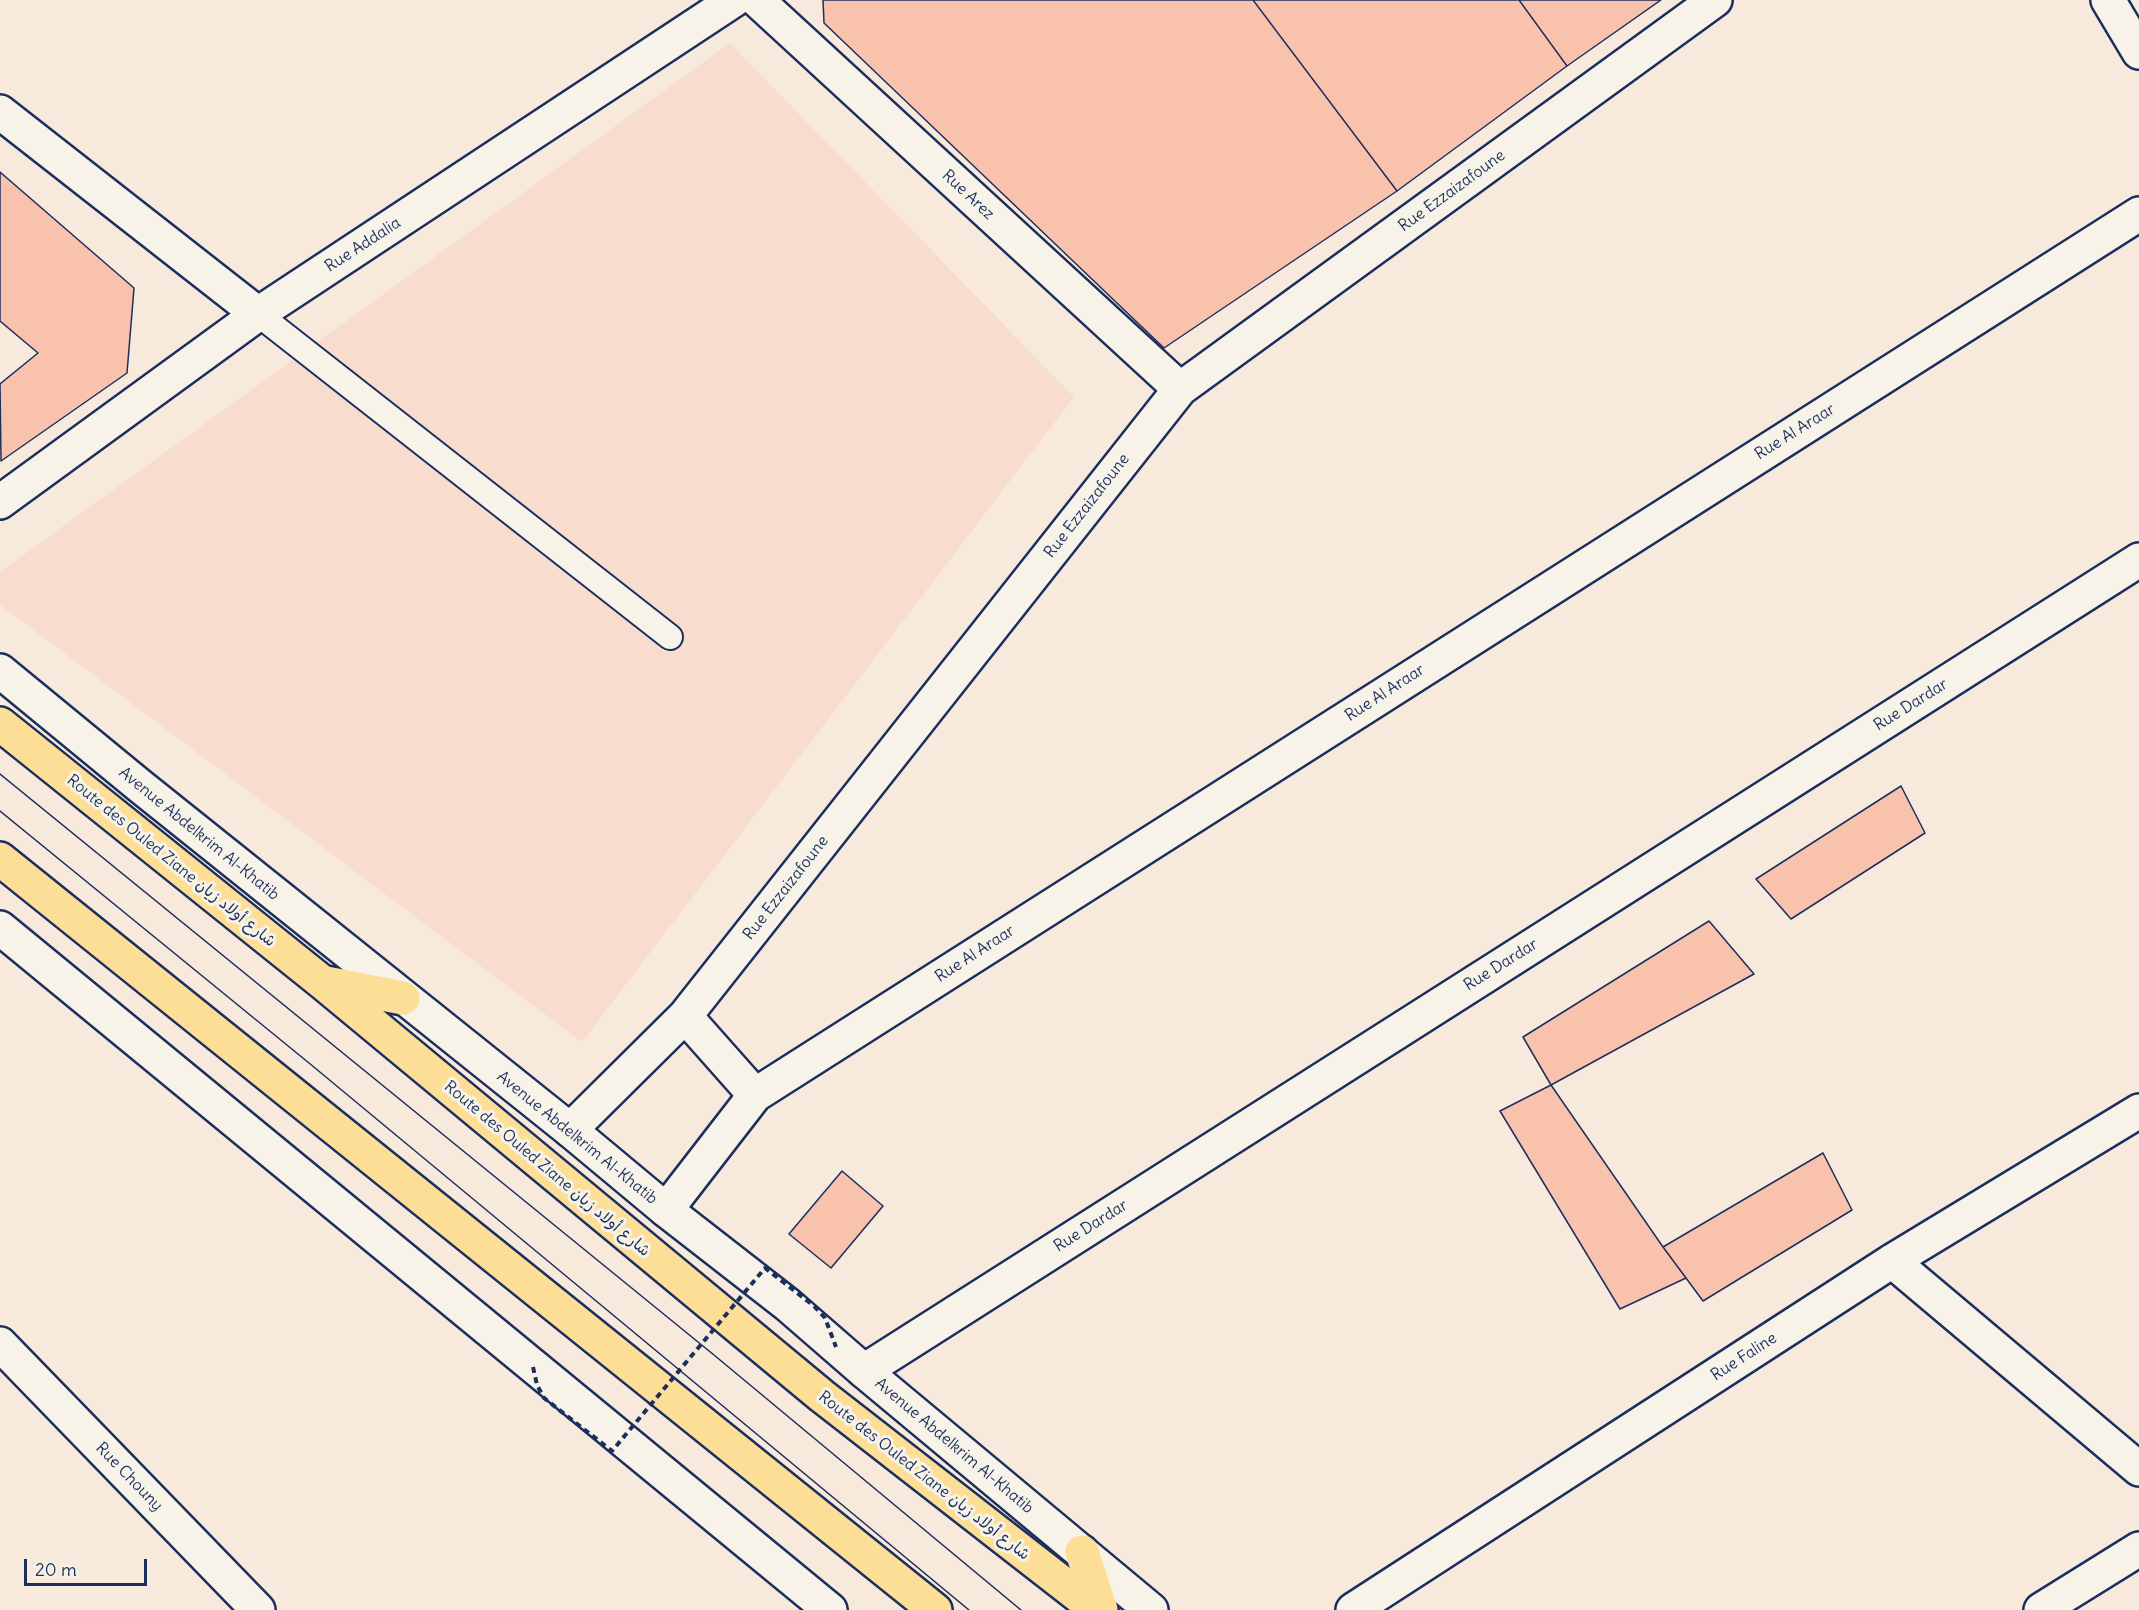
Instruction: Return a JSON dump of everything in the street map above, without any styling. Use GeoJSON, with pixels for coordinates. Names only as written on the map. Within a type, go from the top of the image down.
{"type":"FeatureCollection","features":[{"type":"Feature","properties":{"kind":"highway","name":"Route des Ouled Ziane شارع أولاد زيان"},"geometry":{"type":"LineString","coordinates":[[0,724],[322,982],[822,1396],[1099,1610]]}},
{"type":"Feature","properties":{"kind":"highway"},"geometry":{"type":"LineString","coordinates":[[0,859],[908,1599],[935,1610]]}},
{"type":"Feature","properties":{"kind":"highway"},"geometry":{"type":"LineString","coordinates":[[322,982],[403,998]]}},
{"type":"Feature","properties":{"kind":"highway"},"geometry":{"type":"LineString","coordinates":[[1082,1552],[1099,1610]]}},
{"type":"Feature","properties":{"kind":"street","name":"Rue Addalia"},"geometry":{"type":"LineString","coordinates":[[0,502],[258,314],[734,0]]}},
{"type":"Feature","properties":{"kind":"street","name":"Rue Arez"},"geometry":{"type":"LineString","coordinates":[[757,0],[1179,389]]}},
{"type":"Feature","properties":{"kind":"street","name":"Rue Ezzaizafoune"},"geometry":{"type":"LineString","coordinates":[[570,1130],[685,1016],[1179,389],[1715,0]]}},
{"type":"Feature","properties":{"kind":"street"},"geometry":{"type":"LineString","coordinates":[[2108,0],[2139,52]]}},
{"type":"Feature","properties":{"kind":"street"},"geometry":{"type":"LineString","coordinates":[[0,112],[258,314]]}},
{"type":"Feature","properties":{"kind":"street","name":"Rue Al Araar"},"geometry":{"type":"LineString","coordinates":[[666,1210],[755,1095],[2139,214]]}},
{"type":"Feature","properties":{"kind":"street","name":"Rue Dardar"},"geometry":{"type":"LineString","coordinates":[[864,1371],[2139,560]]}},
{"type":"Feature","properties":{"kind":"street","name":"Avenue Abdelkrim Al-Khatib"},"geometry":{"type":"LineString","coordinates":[[0,671],[149,794],[570,1130],[666,1210],[788,1305],[1151,1610]]}},
{"type":"Feature","properties":{"kind":"street"},"geometry":{"type":"LineString","coordinates":[[0,928],[830,1610]]}},
{"type":"Feature","properties":{"kind":"street"},"geometry":{"type":"LineString","coordinates":[[685,1016],[755,1095]]}},
{"type":"Feature","properties":{"kind":"street","name":"Rue Faline"},"geometry":{"type":"LineString","coordinates":[[1353,1610],[1892,1261],[2139,1111]]}},
{"type":"Feature","properties":{"kind":"street"},"geometry":{"type":"LineString","coordinates":[[1892,1261],[2139,1469]]}},
{"type":"Feature","properties":{"kind":"street","name":"Rue Chouny"},"geometry":{"type":"LineString","coordinates":[[0,1344],[258,1610]]}},
{"type":"Feature","properties":{"kind":"street"},"geometry":{"type":"LineString","coordinates":[[2041,1610],[2139,1550]]}},
{"type":"Feature","properties":{"kind":"lane"},"geometry":{"type":"LineString","coordinates":[[258,314],[670,637]]}},
{"type":"Feature","properties":{"kind":"path"},"geometry":{"type":"LineString","coordinates":[[533,1367],[537,1385],[544,1398],[612,1451],[765,1268],[814,1306],[825,1318],[836,1347]]}},
{"type":"Feature","properties":{"kind":"shaded area"},"geometry":{"type":"Polygon","coordinates":[[[730,43],[1074,397],[582,1042],[0,605],[0,572],[730,43]]]}},
{"type":"Feature","properties":{"kind":"building"},"geometry":{"type":"Polygon","coordinates":[[[823,0],[1253,0],[1397,191],[1164,348],[824,23],[823,0]]]}},
{"type":"Feature","properties":{"kind":"building"},"geometry":{"type":"Polygon","coordinates":[[[1253,0],[1519,0],[1567,66],[1397,191],[1253,0]]]}},
{"type":"Feature","properties":{"kind":"building"},"geometry":{"type":"Polygon","coordinates":[[[1519,0],[1661,0],[1567,66],[1519,0]]]}},
{"type":"Feature","properties":{"kind":"building"},"geometry":{"type":"Polygon","coordinates":[[[0,172],[134,288],[127,373],[1,461],[0,384],[38,353],[0,321],[0,172]]]}},
{"type":"Feature","properties":{"kind":"building"},"geometry":{"type":"Polygon","coordinates":[[[1901,786],[1925,833],[1791,919],[1756,879],[1901,786]]]}},
{"type":"Feature","properties":{"kind":"building"},"geometry":{"type":"Polygon","coordinates":[[[1709,921],[1754,974],[1551,1085],[1523,1037],[1709,921]]]}},
{"type":"Feature","properties":{"kind":"building"},"geometry":{"type":"Polygon","coordinates":[[[1551,1085],[1686,1278],[1620,1309],[1500,1111],[1551,1085]]]}},
{"type":"Feature","properties":{"kind":"building"},"geometry":{"type":"Polygon","coordinates":[[[1823,1153],[1852,1210],[1703,1301],[1663,1247],[1823,1153]]]}},
{"type":"Feature","properties":{"kind":"building"},"geometry":{"type":"Polygon","coordinates":[[[842,1171],[883,1206],[831,1268],[789,1234],[842,1171]]]}},
{"type":"Feature","properties":{"kind":"tram line"},"geometry":{"type":"LineString","coordinates":[[0,774],[714,1355],[1021,1610]]}},
{"type":"Feature","properties":{"kind":"tram line"},"geometry":{"type":"LineString","coordinates":[[0,811],[309,1063],[969,1610]]}}]}
